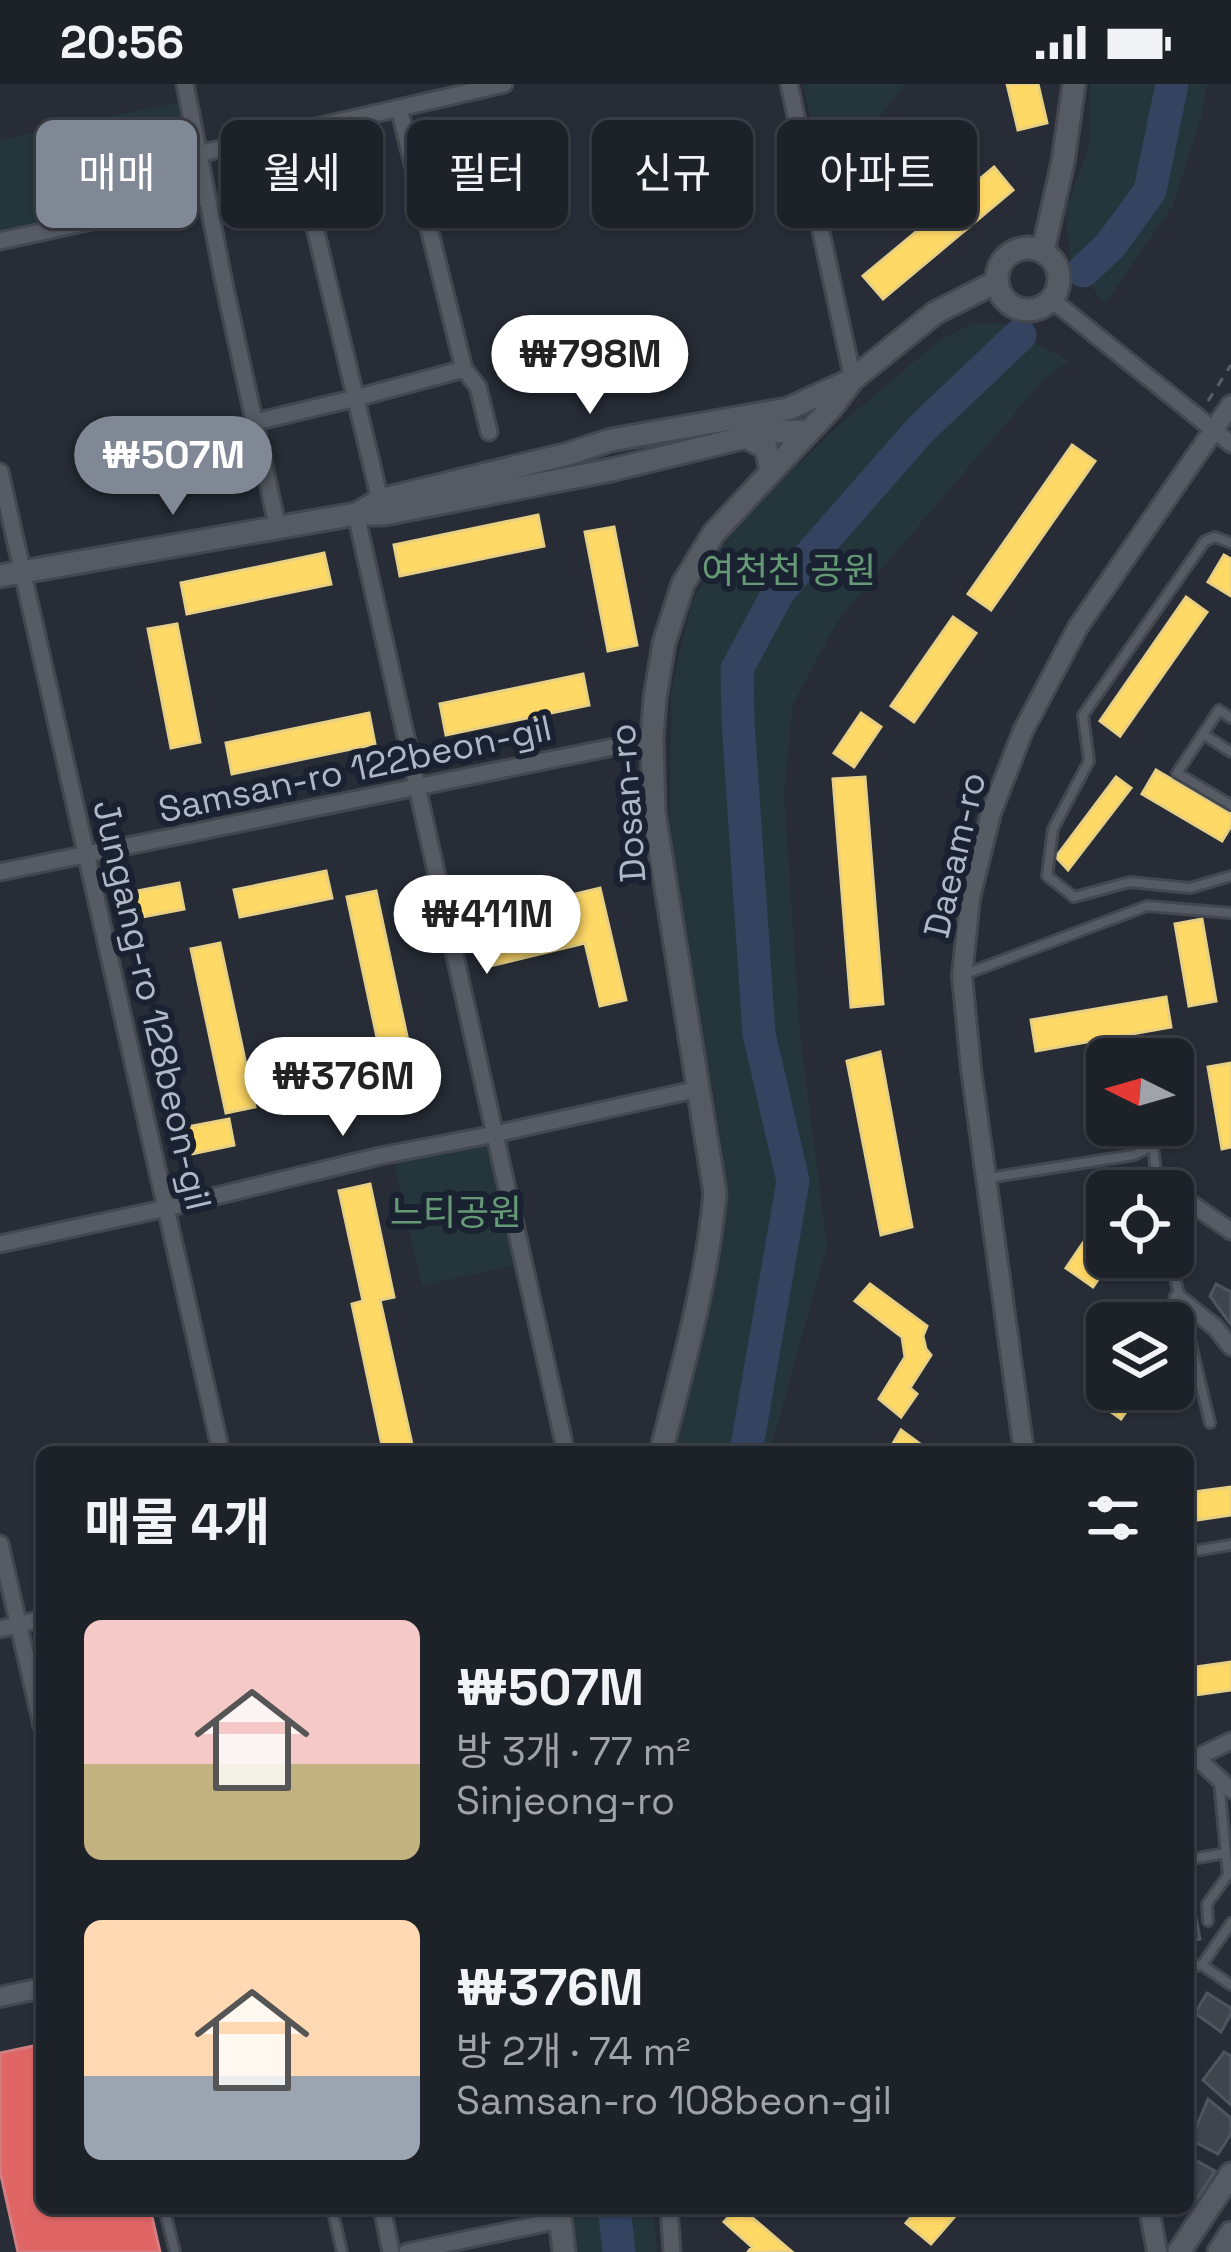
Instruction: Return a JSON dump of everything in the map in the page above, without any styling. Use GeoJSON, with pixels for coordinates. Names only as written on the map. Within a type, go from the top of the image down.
{"type":"FeatureCollection","features":[{"type":"Feature","properties":{"kind":"main road"},"geometry":{"type":"LineString","coordinates":[[1043,251],[1063,162],[1073,84]]}},
{"type":"Feature","properties":{"kind":"main road"},"geometry":{"type":"LineString","coordinates":[[1015,250],[1043,251],[1058,271],[1057,290],[1043,307],[1014,307],[1004,300],[996,282],[1002,260],[1015,250]]}},
{"type":"Feature","properties":{"kind":"main road","name":"Dosan-ro"},"geometry":{"type":"LineString","coordinates":[[663,1446],[696,1316],[715,1192],[654,813],[652,739],[664,643],[683,584],[714,533],[853,380],[935,314],[996,282]]}},
{"type":"Feature","properties":{"kind":"main road"},"geometry":{"type":"LineString","coordinates":[[11,574],[356,514],[610,440],[788,409],[853,380]]}},
{"type":"Feature","properties":{"kind":"main road"},"geometry":{"type":"LineString","coordinates":[[382,507],[611,470],[762,433],[809,431]]}},
{"type":"Feature","properties":{"kind":"main road"},"geometry":{"type":"LineString","coordinates":[[746,437],[766,448],[771,471]]}},
{"type":"Feature","properties":{"kind":"main road"},"geometry":{"type":"LineString","coordinates":[[1179,2252],[1231,2174]]}},
{"type":"Feature","properties":{"kind":"main road"},"geometry":{"type":"LineString","coordinates":[[560,2214],[564,2252]]}},
{"type":"Feature","properties":{"kind":"main road"},"geometry":{"type":"LineString","coordinates":[[1219,2252],[1231,2233]]}},
{"type":"Feature","properties":{"kind":"street"},"geometry":{"type":"LineString","coordinates":[[185,84],[278,529]]}},
{"type":"Feature","properties":{"kind":"street"},"geometry":{"type":"LineString","coordinates":[[346,120],[504,84]]}},
{"type":"Feature","properties":{"kind":"street"},"geometry":{"type":"LineString","coordinates":[[789,84],[853,380]]}},
{"type":"Feature","properties":{"kind":"street"},"geometry":{"type":"LineString","coordinates":[[399,108],[464,369],[478,386],[489,432]]}},
{"type":"Feature","properties":{"kind":"street"},"geometry":{"type":"LineString","coordinates":[[199,154],[221,149]]}},
{"type":"Feature","properties":{"kind":"street"},"geometry":{"type":"LineString","coordinates":[[0,241],[207,196]]}},
{"type":"Feature","properties":{"kind":"street"},"geometry":{"type":"LineString","coordinates":[[315,228],[382,507]]}},
{"type":"Feature","properties":{"kind":"street"},"geometry":{"type":"LineString","coordinates":[[1052,299],[1231,444]]}},
{"type":"Feature","properties":{"kind":"street"},"geometry":{"type":"LineString","coordinates":[[255,422],[464,369]]}},
{"type":"Feature","properties":{"kind":"street","name":"Daeam-ro"},"geometry":{"type":"LineString","coordinates":[[1023,1446],[962,976],[970,898],[991,813],[1023,731],[1078,627],[1231,405]]}},
{"type":"Feature","properties":{"kind":"street","name":"Jungang-ro 128beon-gil"},"geometry":{"type":"LineString","coordinates":[[0,472],[11,574],[88,856],[220,1446]]}},
{"type":"Feature","properties":{"kind":"street"},"geometry":{"type":"LineString","coordinates":[[356,514],[565,1446]]}},
{"type":"Feature","properties":{"kind":"street","name":"Samsan-ro 122beon-gil"},"geometry":{"type":"LineString","coordinates":[[0,872],[652,739]]}},
{"type":"Feature","properties":{"kind":"street"},"geometry":{"type":"LineString","coordinates":[[0,1244],[698,1089]]}},
{"type":"Feature","properties":{"kind":"street"},"geometry":{"type":"LineString","coordinates":[[1194,1205],[1231,1231]]}},
{"type":"Feature","properties":{"kind":"street"},"geometry":{"type":"LineString","coordinates":[[1178,1298],[1215,1327],[1231,1347]]}},
{"type":"Feature","properties":{"kind":"street"},"geometry":{"type":"LineString","coordinates":[[0,1544],[36,1699]]}},
{"type":"Feature","properties":{"kind":"street"},"geometry":{"type":"LineString","coordinates":[[0,1628],[36,1620]]}},
{"type":"Feature","properties":{"kind":"street"},"geometry":{"type":"LineString","coordinates":[[1194,1758],[1231,1741]]}},
{"type":"Feature","properties":{"kind":"street"},"geometry":{"type":"LineString","coordinates":[[1194,1761],[1225,1784]]}},
{"type":"Feature","properties":{"kind":"street"},"geometry":{"type":"LineString","coordinates":[[0,1997],[36,1989]]}},
{"type":"Feature","properties":{"kind":"street"},"geometry":{"type":"LineString","coordinates":[[383,2214],[391,2252]]}},
{"type":"Feature","properties":{"kind":"street"},"geometry":{"type":"LineString","coordinates":[[407,2252],[560,2214]]}},
{"type":"Feature","properties":{"kind":"street"},"geometry":{"type":"LineString","coordinates":[[669,2214],[672,2252]]}},
{"type":"Feature","properties":{"kind":"street"},"geometry":{"type":"LineString","coordinates":[[1150,2214],[1157,2252]]}},
{"type":"Feature","properties":{"kind":"lane"},"geometry":{"type":"LineString","coordinates":[[1231,543],[1216,537],[1205,541],[1083,715],[1089,761],[1053,829],[1047,876],[1074,897],[1130,882],[1190,888],[1231,876]]}},
{"type":"Feature","properties":{"kind":"lane"},"geometry":{"type":"LineString","coordinates":[[1231,718],[1219,710],[1177,773],[1231,805]]}},
{"type":"Feature","properties":{"kind":"lane"},"geometry":{"type":"LineString","coordinates":[[1203,734],[1231,752]]}},
{"type":"Feature","properties":{"kind":"lane"},"geometry":{"type":"LineString","coordinates":[[962,976],[1148,906],[1231,914]]}},
{"type":"Feature","properties":{"kind":"lane"},"geometry":{"type":"LineString","coordinates":[[986,1178],[1134,1155],[1154,1146],[1156,1170]]}},
{"type":"Feature","properties":{"kind":"lane"},"geometry":{"type":"LineString","coordinates":[[1174,1278],[1210,1423]]}},
{"type":"Feature","properties":{"kind":"lane"},"geometry":{"type":"LineString","coordinates":[[1194,1551],[1231,1545]]}},
{"type":"Feature","properties":{"kind":"lane"},"geometry":{"type":"LineString","coordinates":[[1208,1921],[1208,1904],[1228,1875],[1225,1784]]}},
{"type":"Feature","properties":{"kind":"lane"},"geometry":{"type":"LineString","coordinates":[[1194,1859],[1226,1853]]}},
{"type":"Feature","properties":{"kind":"lane"},"geometry":{"type":"LineString","coordinates":[[1202,1965],[1231,1923]]}},
{"type":"Feature","properties":{"kind":"lane"},"geometry":{"type":"LineString","coordinates":[[1194,1966],[1202,1965],[1231,1984]]}},
{"type":"Feature","properties":{"kind":"lane"},"geometry":{"type":"LineString","coordinates":[[166,2214],[175,2252]]}},
{"type":"Feature","properties":{"kind":"lane"},"geometry":{"type":"LineString","coordinates":[[333,2214],[342,2252]]}},
{"type":"Feature","properties":{"kind":"path"},"geometry":{"type":"LineString","coordinates":[[1208,401],[1231,365]]}},
{"type":"Feature","properties":{"kind":"green space"},"geometry":{"type":"Polygon","coordinates":[[[803,84],[905,84],[876,120],[811,120],[803,84]]]}},
{"type":"Feature","properties":{"kind":"green space"},"geometry":{"type":"Polygon","coordinates":[[[1090,84],[1207,84],[1173,205],[1105,304],[1071,261],[1065,212],[1089,146],[1090,84]]]}},
{"type":"Feature","properties":{"kind":"green space"},"geometry":{"type":"Polygon","coordinates":[[[188,100],[192,120],[94,120],[188,100]]]}},
{"type":"Feature","properties":{"kind":"green space"},"geometry":{"type":"Polygon","coordinates":[[[36,132],[36,228],[60,228],[0,241],[0,140],[36,132]]]}},
{"type":"Feature","properties":{"kind":"green space"},"geometry":{"type":"Polygon","coordinates":[[[197,145],[207,196],[197,198],[197,145]]]}},
{"type":"Feature","properties":{"kind":"green space","name":"여천천 공원"},"geometry":{"type":"Polygon","coordinates":[[[973,323],[1002,323],[1069,361],[1044,379],[838,620],[793,704],[784,794],[800,1035],[827,1246],[772,1446],[671,1446],[722,1195],[720,1134],[670,826],[671,692],[691,605],[733,527],[829,434],[937,342],[973,323]]]}},
{"type":"Feature","properties":{"kind":"green space","name":"느티공원"},"geometry":{"type":"Polygon","coordinates":[[[491,1141],[519,1264],[422,1286],[394,1163],[491,1141]]]}},
{"type":"Feature","properties":{"kind":"green space"},"geometry":{"type":"Polygon","coordinates":[[[573,2214],[654,2214],[657,2252],[576,2252],[573,2214]]]}},
{"type":"Feature","properties":{"kind":"building: 주거"},"geometry":{"type":"Polygon","coordinates":[[[1007,84],[1038,84],[1047,123],[1018,130],[1007,84]]]}},
{"type":"Feature","properties":{"kind":"building: 주거"},"geometry":{"type":"Polygon","coordinates":[[[994,167],[1013,190],[977,220],[977,181],[994,167]]]}},
{"type":"Feature","properties":{"kind":"building: 주거"},"geometry":{"type":"Polygon","coordinates":[[[921,228],[968,228],[883,299],[863,276],[921,228]]]}},
{"type":"Feature","properties":{"kind":"building: 주거"},"geometry":{"type":"Polygon","coordinates":[[[1072,445],[1095,461],[991,610],[968,594],[1072,445]]]}},
{"type":"Feature","properties":{"kind":"building: 주거"},"geometry":{"type":"Polygon","coordinates":[[[538,515],[544,546],[400,576],[394,545],[538,515]]]}},
{"type":"Feature","properties":{"kind":"building: 주거"},"geometry":{"type":"Polygon","coordinates":[[[614,527],[637,645],[608,651],[585,532],[614,527]]]}},
{"type":"Feature","properties":{"kind":"building: 주거"},"geometry":{"type":"Polygon","coordinates":[[[324,553],[331,584],[187,614],[181,583],[324,553]]]}},
{"type":"Feature","properties":{"kind":"building: 주거"},"geometry":{"type":"Polygon","coordinates":[[[1224,555],[1231,559],[1231,596],[1208,582],[1224,555]]]}},
{"type":"Feature","properties":{"kind":"building: 주거"},"geometry":{"type":"Polygon","coordinates":[[[1186,597],[1207,612],[1120,736],[1100,721],[1186,597]]]}},
{"type":"Feature","properties":{"kind":"building: 주거"},"geometry":{"type":"Polygon","coordinates":[[[953,617],[976,633],[914,722],[891,706],[953,617]]]}},
{"type":"Feature","properties":{"kind":"building: 주거"},"geometry":{"type":"Polygon","coordinates":[[[177,624],[200,742],[171,748],[148,629],[177,624]]]}},
{"type":"Feature","properties":{"kind":"building: 주거"},"geometry":{"type":"Polygon","coordinates":[[[583,674],[589,705],[446,735],[440,704],[583,674]]]}},
{"type":"Feature","properties":{"kind":"building: 주거"},"geometry":{"type":"Polygon","coordinates":[[[369,713],[375,744],[232,774],[226,743],[369,713]]]}},
{"type":"Feature","properties":{"kind":"building: 주거"},"geometry":{"type":"Polygon","coordinates":[[[861,713],[881,727],[854,767],[834,753],[861,713]]]}},
{"type":"Feature","properties":{"kind":"building: 주거"},"geometry":{"type":"Polygon","coordinates":[[[1156,770],[1231,814],[1231,826],[1222,841],[1142,794],[1156,770]]]}},
{"type":"Feature","properties":{"kind":"building: 주거"},"geometry":{"type":"Polygon","coordinates":[[[865,777],[883,1004],[851,1007],[833,779],[865,777]]]}},
{"type":"Feature","properties":{"kind":"building: 주거"},"geometry":{"type":"Polygon","coordinates":[[[1116,777],[1131,788],[1068,870],[1056,857],[1116,777]]]}},
{"type":"Feature","properties":{"kind":"building: 주거"},"geometry":{"type":"Polygon","coordinates":[[[326,871],[332,898],[240,917],[234,890],[326,871]]]}},
{"type":"Feature","properties":{"kind":"building: 주거"},"geometry":{"type":"Polygon","coordinates":[[[179,883],[184,909],[137,918],[132,892],[179,883]]]}},
{"type":"Feature","properties":{"kind":"building: 주거"},"geometry":{"type":"Polygon","coordinates":[[[600,888],[626,1000],[600,1006],[585,943],[486,967],[479,936],[579,912],[575,894],[600,888]]]}},
{"type":"Feature","properties":{"kind":"building: 주거"},"geometry":{"type":"Polygon","coordinates":[[[376,891],[411,1055],[382,1061],[347,897],[376,891]]]}},
{"type":"Feature","properties":{"kind":"building: 주거"},"geometry":{"type":"Polygon","coordinates":[[[1202,919],[1216,1001],[1189,1006],[1175,924],[1202,919]]]}},
{"type":"Feature","properties":{"kind":"building: 주거"},"geometry":{"type":"Polygon","coordinates":[[[220,943],[255,1107],[226,1113],[191,949],[220,943]]]}},
{"type":"Feature","properties":{"kind":"building: 주거"},"geometry":{"type":"Polygon","coordinates":[[[1166,997],[1171,1027],[1086,1038],[1086,1042],[1036,1051],[1031,1020],[1166,997]]]}},
{"type":"Feature","properties":{"kind":"building: 주거"},"geometry":{"type":"Polygon","coordinates":[[[880,1052],[912,1227],[881,1235],[847,1061],[880,1052]]]}},
{"type":"Feature","properties":{"kind":"building: 주거"},"geometry":{"type":"Polygon","coordinates":[[[371,1062],[377,1089],[285,1107],[280,1080],[371,1062]]]}},
{"type":"Feature","properties":{"kind":"building: 주거"},"geometry":{"type":"Polygon","coordinates":[[[1231,1063],[1231,1147],[1222,1149],[1208,1067],[1231,1063]]]}},
{"type":"Feature","properties":{"kind":"building: 주거"},"geometry":{"type":"Polygon","coordinates":[[[229,1119],[234,1145],[187,1155],[182,1128],[229,1119]]]}},
{"type":"Feature","properties":{"kind":"building: 주거"},"geometry":{"type":"Polygon","coordinates":[[[370,1184],[394,1297],[380,1300],[412,1444],[382,1446],[352,1304],[363,1301],[339,1191],[370,1184]]]}},
{"type":"Feature","properties":{"kind":"building: 주거"},"geometry":{"type":"Polygon","coordinates":[[[1086,1239],[1086,1278],[1099,1278],[1093,1287],[1066,1268],[1086,1239]]]}},
{"type":"Feature","properties":{"kind":"building: 주거"},"geometry":{"type":"Polygon","coordinates":[[[870,1284],[927,1326],[923,1336],[931,1355],[910,1388],[917,1394],[901,1417],[879,1399],[905,1357],[902,1337],[855,1301],[870,1284]]]}},
{"type":"Feature","properties":{"kind":"building: 주거"},"geometry":{"type":"Polygon","coordinates":[[[901,1430],[923,1446],[892,1446],[901,1430]]]}},
{"type":"Feature","properties":{"kind":"building: 주거"},"geometry":{"type":"Polygon","coordinates":[[[1231,1487],[1231,1515],[1197,1520],[1194,1492],[1231,1487]]]}},
{"type":"Feature","properties":{"kind":"building: 주거"},"geometry":{"type":"Polygon","coordinates":[[[1231,1662],[1231,1690],[1194,1695],[1194,1667],[1231,1662]]]}},
{"type":"Feature","properties":{"kind":"building: 주거"},"geometry":{"type":"Polygon","coordinates":[[[731,2214],[748,2214],[791,2251],[748,2252],[752,2247],[724,2222],[731,2214]]]}},
{"type":"Feature","properties":{"kind":"building: 주거"},"geometry":{"type":"Polygon","coordinates":[[[914,2214],[957,2214],[931,2244],[906,2223],[914,2214]]]}},
{"type":"Feature","properties":{"kind":"building: 상업"},"geometry":{"type":"Polygon","coordinates":[[[36,2045],[36,2214],[151,2214],[160,2252],[18,2252],[0,2171],[0,2053],[36,2045]]]}},
{"type":"Feature","properties":{"kind":"building: 기타"},"geometry":{"type":"Polygon","coordinates":[[[1216,1284],[1231,1292],[1231,1325],[1210,1296],[1216,1284]]]}},
{"type":"Feature","properties":{"kind":"building: 기타"},"geometry":{"type":"Polygon","coordinates":[[[1194,1907],[1200,1939],[1194,1940],[1194,1907]]]}},
{"type":"Feature","properties":{"kind":"building: 기타"},"geometry":{"type":"Polygon","coordinates":[[[1207,1993],[1231,2008],[1221,2032],[1195,2013],[1207,1993]]]}},
{"type":"Feature","properties":{"kind":"building: 기타"},"geometry":{"type":"Polygon","coordinates":[[[1224,2052],[1231,2056],[1231,2105],[1203,2080],[1224,2052]]]}},
{"type":"Feature","properties":{"kind":"building: 기타"},"geometry":{"type":"Polygon","coordinates":[[[1208,2099],[1231,2118],[1231,2134],[1218,2154],[1194,2142],[1208,2099]]]}},
{"type":"Feature","properties":{"kind":"building: 기타"},"geometry":{"type":"Polygon","coordinates":[[[1194,2159],[1215,2171],[1194,2203],[1194,2159]]]}},
{"type":"Feature","properties":{"kind":"waterway"},"geometry":{"type":"LineString","coordinates":[[1083,271],[1110,246],[1150,191],[1172,84]]}},
{"type":"Feature","properties":{"kind":"waterway"},"geometry":{"type":"LineString","coordinates":[[747,1446],[793,1181],[759,1034],[737,669],[779,591],[920,430],[1020,335]]}},
{"type":"Feature","properties":{"kind":"waterway"},"geometry":{"type":"LineString","coordinates":[[615,2214],[619,2252]]}}]}
